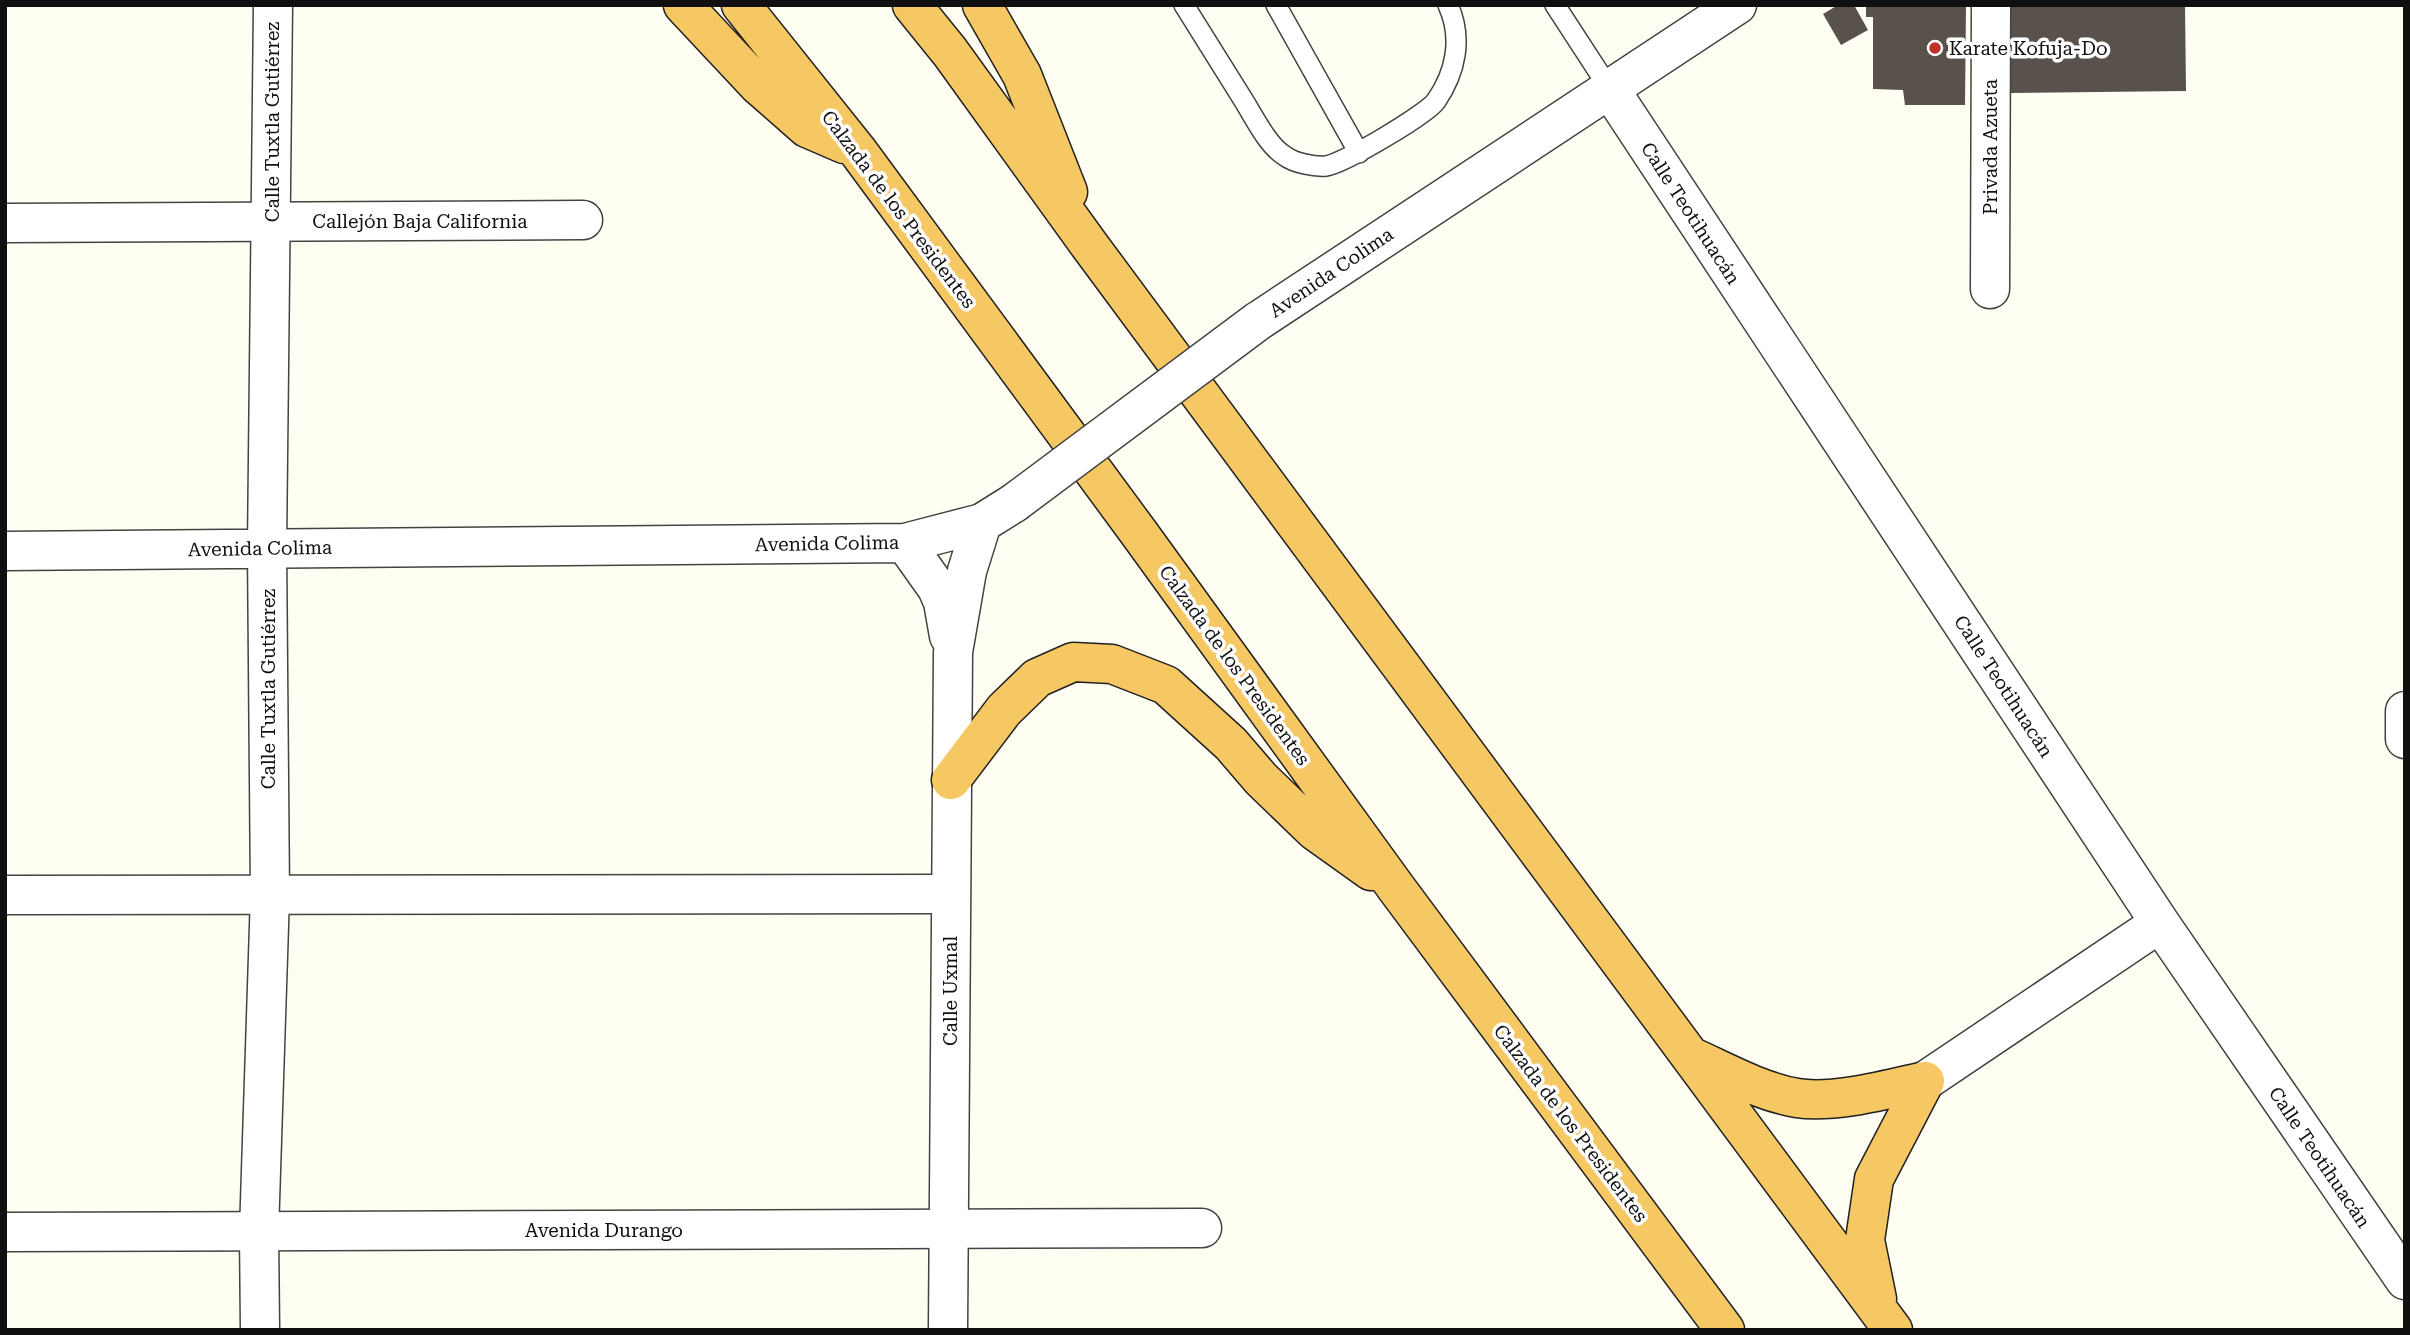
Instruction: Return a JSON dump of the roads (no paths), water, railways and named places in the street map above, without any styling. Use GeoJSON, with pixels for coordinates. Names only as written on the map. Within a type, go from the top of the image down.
{"type":"FeatureCollection","features":[{"type":"Feature","properties":{"kind":"highway"},"geometry":{"type":"LineString","coordinates":[[683,5],[758,85],[807,128],[857,150]]}},
{"type":"Feature","properties":{"kind":"highway","name":"Calzada de los Presidentes"},"geometry":{"type":"LineString","coordinates":[[741,5],[857,150],[1397,889],[1725,1330]]}},
{"type":"Feature","properties":{"kind":"highway"},"geometry":{"type":"LineString","coordinates":[[912,5],[950,52],[1090,246],[1886,1320]]}},
{"type":"Feature","properties":{"kind":"highway"},"geometry":{"type":"LineString","coordinates":[[982,5],[1022,75],[1090,246]]}},
{"type":"Feature","properties":{"kind":"highway"},"geometry":{"type":"LineString","coordinates":[[951,780],[1004,710],[1037,678],[1073,662],[1112,664],[1166,685],[1230,744],[1261,779],[1315,831],[1397,889]]}},
{"type":"Feature","properties":{"kind":"highway"},"geometry":{"type":"LineString","coordinates":[[1690,1056],[1765,1089],[1799,1099],[1850,1097],[1925,1081]]}},
{"type":"Feature","properties":{"kind":"highway"},"geometry":{"type":"LineString","coordinates":[[1886,1320],[1865,1240],[1874,1179],[1925,1081]]}},
{"type":"Feature","properties":{"kind":"street","name":"Calle Tuxtla Gutiérrez"},"geometry":{"type":"LineString","coordinates":[[260,1330],[260,1231],[270,895],[267,548],[273,5]]}},
{"type":"Feature","properties":{"kind":"street","name":"Avenida Colima"},"geometry":{"type":"LineString","coordinates":[[5,551],[905,542],[982,523],[1014,503],[1258,321],[1737,5]]}},
{"type":"Feature","properties":{"kind":"street","name":"Privada Azueta"},"geometry":{"type":"LineString","coordinates":[[1990,289],[1991,5]]}},
{"type":"Feature","properties":{"kind":"street","name":"Calle Teotihuacán"},"geometry":{"type":"LineString","coordinates":[[1609,88],[2160,923],[2405,1280]]}},
{"type":"Feature","properties":{"kind":"street","name":"Callejón Baja California"},"geometry":{"type":"LineString","coordinates":[[5,222],[583,220]]}},
{"type":"Feature","properties":{"kind":"street","name":"Calle Uxmal"},"geometry":{"type":"LineString","coordinates":[[948,1330],[953,652],[967,570],[982,523]]}},
{"type":"Feature","properties":{"kind":"street","name":"Calle Uxmal"},"geometry":{"type":"LineString","coordinates":[[905,542],[937,588],[943,602],[953,652]]}},
{"type":"Feature","properties":{"kind":"street"},"geometry":{"type":"LineString","coordinates":[[2405,711],[2405,739]]}},
{"type":"Feature","properties":{"kind":"street"},"geometry":{"type":"LineString","coordinates":[[5,895],[950,894]]}},
{"type":"Feature","properties":{"kind":"street"},"geometry":{"type":"LineString","coordinates":[[1925,1081],[2160,923]]}},
{"type":"Feature","properties":{"kind":"street","name":"Avenida Durango"},"geometry":{"type":"LineString","coordinates":[[5,1232],[1202,1228]]}},
{"type":"Feature","properties":{"kind":"lane"},"geometry":{"type":"LineString","coordinates":[[1184,5],[1265,135],[1285,157],[1327,166],[1359,153],[1434,104],[1450,76],[1457,51],[1454,18],[1448,5]]}},
{"type":"Feature","properties":{"kind":"lane"},"geometry":{"type":"LineString","coordinates":[[1276,5],[1359,153]]}},
{"type":"Feature","properties":{"kind":"lane"},"geometry":{"type":"LineString","coordinates":[[1555,5],[1609,88]]}},
{"type":"Feature","properties":{"kind":"place","name":"Karate Kofuja-Do"},"geometry":{"type":"Point","coordinates":[1935,48]}}]}
